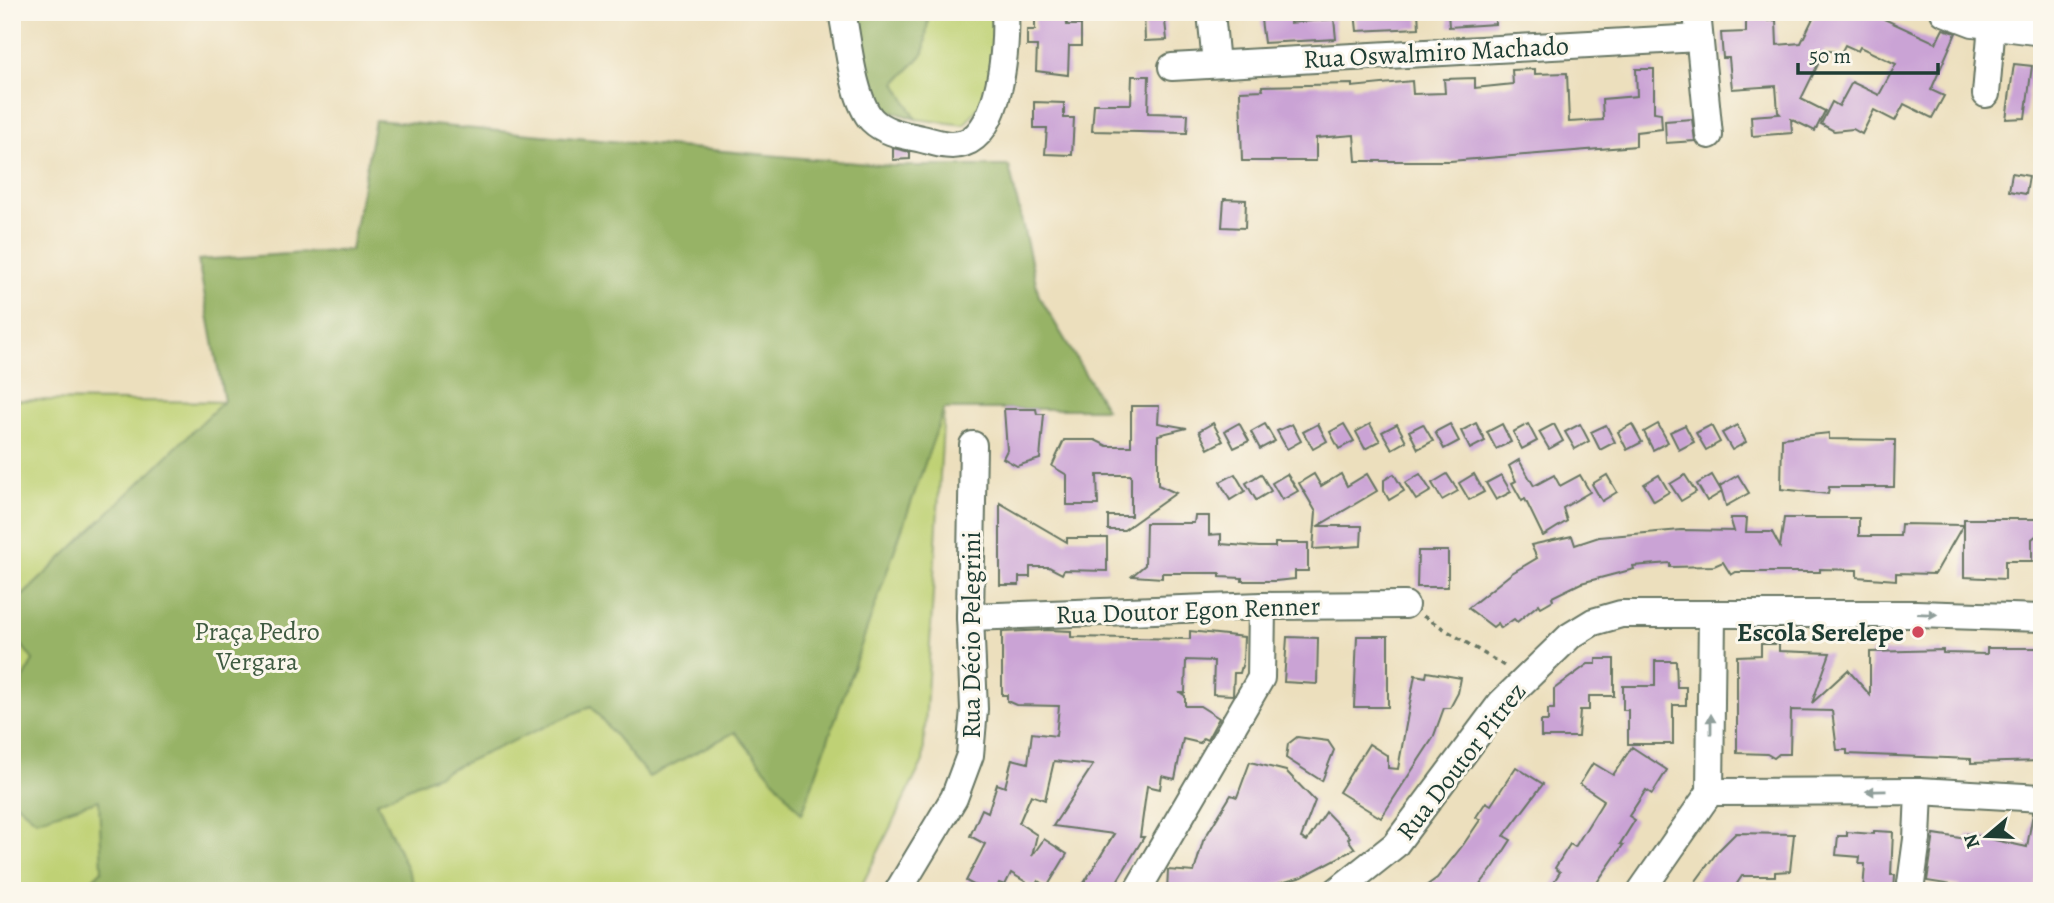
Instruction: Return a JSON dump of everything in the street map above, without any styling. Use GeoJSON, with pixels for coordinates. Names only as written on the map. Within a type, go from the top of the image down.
{"type":"FeatureCollection","features":[{"type":"Feature","properties":{"kind":"street"},"geometry":{"type":"LineString","coordinates":[[842,12],[862,102],[872,120],[890,132],[945,145],[963,144],[979,135],[995,107],[1006,31],[1005,12]]}},
{"type":"Feature","properties":{"kind":"street"},"geometry":{"type":"LineString","coordinates":[[1211,12],[1216,64]]}},
{"type":"Feature","properties":{"kind":"street"},"geometry":{"type":"LineString","coordinates":[[1944,12],[1992,19],[2042,32]]}},
{"type":"Feature","properties":{"kind":"street"},"geometry":{"type":"LineString","coordinates":[[1986,94],[1992,19]]}},
{"type":"Feature","properties":{"kind":"street"},"geometry":{"type":"LineString","coordinates":[[1698,25],[1709,135]]}},
{"type":"Feature","properties":{"kind":"street","name":"Rua Oswalmiro Machado"},"geometry":{"type":"LineString","coordinates":[[1172,67],[1698,25]]}},
{"type":"Feature","properties":{"kind":"street","name":"Rua Décio Pelegrini"},"geometry":{"type":"LineString","coordinates":[[898,891],[954,798],[970,755],[974,709],[970,617],[973,445]]}},
{"type":"Feature","properties":{"kind":"street"},"geometry":{"type":"LineString","coordinates":[[1138,891],[1261,678],[1262,606]]}},
{"type":"Feature","properties":{"kind":"street","name":"Rua Doutor Egon Renner"},"geometry":{"type":"LineString","coordinates":[[970,617],[1262,606],[1405,606]]}},
{"type":"Feature","properties":{"kind":"street","name":"Rua Doutor Pitrez"},"geometry":{"type":"LineString","coordinates":[[1336,891],[1395,845],[1501,703],[1570,636],[1592,622],[1621,614],[2042,618]]}},
{"type":"Feature","properties":{"kind":"street"},"geometry":{"type":"LineString","coordinates":[[1641,891],[1710,792],[1712,614]]}},
{"type":"Feature","properties":{"kind":"street"},"geometry":{"type":"LineString","coordinates":[[1710,792],[1919,791],[2042,798]]}},
{"type":"Feature","properties":{"kind":"street"},"geometry":{"type":"LineString","coordinates":[[1910,891],[1917,839],[1919,791]]}},
{"type":"Feature","properties":{"kind":"path"},"geometry":{"type":"LineString","coordinates":[[1405,606],[1526,679]]}},
{"type":"Feature","properties":{"kind":"green space"},"geometry":{"type":"Polygon","coordinates":[[[853,12],[993,12],[995,32],[987,96],[964,125],[916,119],[873,105],[853,12]]]}},
{"type":"Feature","properties":{"kind":"green space"},"geometry":{"type":"Polygon","coordinates":[[[853,12],[929,12],[924,53],[896,83],[916,119],[873,105],[853,12]]]}},
{"type":"Feature","properties":{"kind":"green space","name":"Praça Pedro Vergara"},"geometry":{"type":"Polygon","coordinates":[[[375,120],[891,166],[1009,166],[1039,296],[1106,409],[944,409],[802,814],[735,732],[649,777],[591,706],[377,802],[417,891],[80,891],[102,870],[99,800],[36,820],[12,800],[12,704],[33,660],[12,632],[12,606],[224,401],[198,260],[351,250],[375,120]]]}},
{"type":"Feature","properties":{"kind":"green space","name":"Praça Pedro Vergara"},"geometry":{"type":"Polygon","coordinates":[[[12,400],[944,408],[923,761],[859,891],[12,891],[12,400]]]}},
{"type":"Feature","properties":{"kind":"building"},"geometry":{"type":"Polygon","coordinates":[[[1038,12],[1066,12],[1067,25],[1081,25],[1081,46],[1069,46],[1068,75],[1036,71],[1037,46],[1027,46],[1027,30],[1035,30],[1035,17],[1039,17],[1038,12]]]}},
{"type":"Feature","properties":{"kind":"building"},"geometry":{"type":"Polygon","coordinates":[[[1144,12],[1164,12],[1167,40],[1145,41],[1144,12]]]}},
{"type":"Feature","properties":{"kind":"building"},"geometry":{"type":"Polygon","coordinates":[[[1260,12],[1289,12],[1290,23],[1334,19],[1336,39],[1264,43],[1260,12]]]}},
{"type":"Feature","properties":{"kind":"building"},"geometry":{"type":"Polygon","coordinates":[[[1355,12],[1418,12],[1419,28],[1357,31],[1355,12]]]}},
{"type":"Feature","properties":{"kind":"building"},"geometry":{"type":"Polygon","coordinates":[[[1448,12],[1495,12],[1495,24],[1449,27],[1448,12]]]}},
{"type":"Feature","properties":{"kind":"building"},"geometry":{"type":"Polygon","coordinates":[[[1746,12],[1767,12],[1768,21],[1776,20],[1777,45],[1801,43],[1816,12],[1869,12],[1936,43],[1943,29],[1956,33],[1931,90],[1944,96],[1932,118],[1904,104],[1895,121],[1874,110],[1862,134],[1853,129],[1834,131],[1821,124],[1832,102],[1839,106],[1852,82],[1879,95],[1896,64],[1860,47],[1858,51],[1845,45],[1841,53],[1825,50],[1801,99],[1825,111],[1815,131],[1791,119],[1792,133],[1752,136],[1751,116],[1780,114],[1776,86],[1732,89],[1729,58],[1723,58],[1721,33],[1746,32],[1746,12]]]}},
{"type":"Feature","properties":{"kind":"building"},"geometry":{"type":"Polygon","coordinates":[[[2014,64],[2032,66],[2025,118],[2006,119],[2014,64]]]}},
{"type":"Feature","properties":{"kind":"building"},"geometry":{"type":"Polygon","coordinates":[[[1535,69],[1535,74],[1567,73],[1569,122],[1603,120],[1602,99],[1637,96],[1636,69],[1654,69],[1654,112],[1661,113],[1662,129],[1636,132],[1636,146],[1450,161],[1356,161],[1354,135],[1316,138],[1316,161],[1242,161],[1240,91],[1263,90],[1262,86],[1352,84],[1352,87],[1412,81],[1413,94],[1445,93],[1444,79],[1475,78],[1475,88],[1513,84],[1512,70],[1535,69]]]}},
{"type":"Feature","properties":{"kind":"building"},"geometry":{"type":"Polygon","coordinates":[[[1132,76],[1149,76],[1148,113],[1188,114],[1187,133],[1092,131],[1094,104],[1131,104],[1132,76]]]}},
{"type":"Feature","properties":{"kind":"building"},"geometry":{"type":"Polygon","coordinates":[[[1034,102],[1064,103],[1064,118],[1074,118],[1072,155],[1045,154],[1047,128],[1034,128],[1034,102]]]}},
{"type":"Feature","properties":{"kind":"building"},"geometry":{"type":"Polygon","coordinates":[[[1692,119],[1695,141],[1666,143],[1665,121],[1692,119]]]}},
{"type":"Feature","properties":{"kind":"building"},"geometry":{"type":"Polygon","coordinates":[[[893,148],[910,152],[910,159],[893,160],[893,148]]]}},
{"type":"Feature","properties":{"kind":"building"},"geometry":{"type":"Polygon","coordinates":[[[2012,173],[2029,176],[2026,194],[2009,191],[2012,173]]]}},
{"type":"Feature","properties":{"kind":"building"},"geometry":{"type":"Polygon","coordinates":[[[1224,199],[1246,200],[1245,228],[1222,227],[1224,199]]]}},
{"type":"Feature","properties":{"kind":"building"},"geometry":{"type":"Polygon","coordinates":[[[1131,406],[1159,406],[1158,423],[1187,428],[1158,435],[1158,485],[1176,493],[1124,530],[1108,530],[1108,516],[1131,516],[1131,475],[1097,475],[1098,505],[1067,505],[1067,475],[1052,466],[1064,440],[1095,440],[1107,446],[1131,446],[1131,406]]]}},
{"type":"Feature","properties":{"kind":"building"},"geometry":{"type":"Polygon","coordinates":[[[1004,409],[1036,409],[1037,414],[1044,414],[1040,459],[1017,466],[1003,458],[1007,450],[1004,409]]]}},
{"type":"Feature","properties":{"kind":"building"},"geometry":{"type":"Polygon","coordinates":[[[1213,423],[1223,441],[1208,449],[1199,431],[1213,423]]]}},
{"type":"Feature","properties":{"kind":"building"},"geometry":{"type":"Polygon","coordinates":[[[1239,423],[1249,441],[1234,448],[1225,431],[1239,423]]]}},
{"type":"Feature","properties":{"kind":"building"},"geometry":{"type":"Polygon","coordinates":[[[1476,423],[1485,441],[1470,449],[1461,431],[1476,423]]]}},
{"type":"Feature","properties":{"kind":"building"},"geometry":{"type":"Polygon","coordinates":[[[1265,424],[1275,441],[1260,449],[1251,432],[1265,424]]]}},
{"type":"Feature","properties":{"kind":"building"},"geometry":{"type":"Polygon","coordinates":[[[1292,424],[1301,441],[1287,449],[1277,431],[1292,424]]]}},
{"type":"Feature","properties":{"kind":"building"},"geometry":{"type":"Polygon","coordinates":[[[1318,424],[1327,441],[1313,449],[1303,432],[1318,424]]]}},
{"type":"Feature","properties":{"kind":"building"},"geometry":{"type":"Polygon","coordinates":[[[1344,424],[1354,441],[1339,449],[1330,432],[1344,424]]]}},
{"type":"Feature","properties":{"kind":"building"},"geometry":{"type":"Polygon","coordinates":[[[1370,424],[1380,441],[1365,449],[1356,432],[1370,424]]]}},
{"type":"Feature","properties":{"kind":"building"},"geometry":{"type":"Polygon","coordinates":[[[1397,424],[1406,441],[1392,449],[1382,432],[1397,424]]]}},
{"type":"Feature","properties":{"kind":"building"},"geometry":{"type":"Polygon","coordinates":[[[1423,424],[1433,441],[1418,449],[1409,431],[1423,424]]]}},
{"type":"Feature","properties":{"kind":"building"},"geometry":{"type":"Polygon","coordinates":[[[1450,424],[1459,441],[1444,449],[1435,432],[1450,424]]]}},
{"type":"Feature","properties":{"kind":"building"},"geometry":{"type":"Polygon","coordinates":[[[1502,424],[1511,442],[1496,449],[1487,432],[1502,424]]]}},
{"type":"Feature","properties":{"kind":"building"},"geometry":{"type":"Polygon","coordinates":[[[1528,424],[1537,441],[1522,449],[1513,432],[1528,424]]]}},
{"type":"Feature","properties":{"kind":"building"},"geometry":{"type":"Polygon","coordinates":[[[1554,424],[1563,441],[1549,449],[1539,432],[1554,424]]]}},
{"type":"Feature","properties":{"kind":"building"},"geometry":{"type":"Polygon","coordinates":[[[1580,424],[1589,441],[1575,449],[1565,432],[1580,424]]]}},
{"type":"Feature","properties":{"kind":"building"},"geometry":{"type":"Polygon","coordinates":[[[1632,424],[1642,442],[1627,450],[1618,432],[1632,424]]]}},
{"type":"Feature","properties":{"kind":"building"},"geometry":{"type":"Polygon","coordinates":[[[1658,424],[1668,442],[1653,450],[1644,432],[1658,424]]]}},
{"type":"Feature","properties":{"kind":"building"},"geometry":{"type":"Polygon","coordinates":[[[1606,425],[1615,442],[1600,450],[1591,432],[1606,425]]]}},
{"type":"Feature","properties":{"kind":"building"},"geometry":{"type":"Polygon","coordinates":[[[1685,425],[1694,442],[1679,450],[1670,432],[1685,425]]]}},
{"type":"Feature","properties":{"kind":"building"},"geometry":{"type":"Polygon","coordinates":[[[1711,425],[1720,442],[1706,450],[1696,433],[1711,425]]]}},
{"type":"Feature","properties":{"kind":"building"},"geometry":{"type":"Polygon","coordinates":[[[1737,425],[1746,442],[1732,450],[1722,433],[1737,425]]]}},
{"type":"Feature","properties":{"kind":"building"},"geometry":{"type":"Polygon","coordinates":[[[1829,433],[1829,439],[1895,440],[1894,487],[1829,487],[1828,494],[1781,489],[1782,438],[1829,433]]]}},
{"type":"Feature","properties":{"kind":"building"},"geometry":{"type":"Polygon","coordinates":[[[1519,460],[1534,486],[1554,475],[1560,486],[1580,475],[1590,492],[1563,508],[1567,521],[1543,536],[1525,499],[1522,501],[1512,483],[1516,481],[1509,466],[1519,460]]]}},
{"type":"Feature","properties":{"kind":"building"},"geometry":{"type":"Polygon","coordinates":[[[1235,474],[1245,491],[1230,500],[1220,482],[1235,474]]]}},
{"type":"Feature","properties":{"kind":"building"},"geometry":{"type":"Polygon","coordinates":[[[1261,474],[1271,491],[1256,500],[1246,483],[1261,474]]]}},
{"type":"Feature","properties":{"kind":"building"},"geometry":{"type":"Polygon","coordinates":[[[1287,474],[1298,491],[1282,500],[1272,483],[1287,474]]]}},
{"type":"Feature","properties":{"kind":"building"},"geometry":{"type":"Polygon","coordinates":[[[1314,474],[1321,486],[1341,474],[1347,486],[1367,474],[1377,491],[1318,526],[1362,526],[1361,546],[1313,549],[1316,512],[1299,483],[1314,474]]]}},
{"type":"Feature","properties":{"kind":"building"},"geometry":{"type":"Polygon","coordinates":[[[1394,474],[1404,491],[1389,500],[1384,491],[1384,480],[1394,474]]]}},
{"type":"Feature","properties":{"kind":"building"},"geometry":{"type":"Polygon","coordinates":[[[1420,474],[1431,491],[1416,500],[1405,483],[1420,474]]]}},
{"type":"Feature","properties":{"kind":"building"},"geometry":{"type":"Polygon","coordinates":[[[1447,474],[1458,491],[1442,500],[1432,483],[1447,474]]]}},
{"type":"Feature","properties":{"kind":"building"},"geometry":{"type":"Polygon","coordinates":[[[1474,474],[1484,492],[1469,500],[1459,483],[1474,474]]]}},
{"type":"Feature","properties":{"kind":"building"},"geometry":{"type":"Polygon","coordinates":[[[1501,475],[1511,492],[1496,500],[1486,483],[1501,475]]]}},
{"type":"Feature","properties":{"kind":"building"},"geometry":{"type":"Polygon","coordinates":[[[1607,475],[1617,492],[1602,501],[1592,484],[1607,475]]]}},
{"type":"Feature","properties":{"kind":"building"},"geometry":{"type":"Polygon","coordinates":[[[1659,475],[1669,492],[1654,501],[1644,484],[1659,475]]]}},
{"type":"Feature","properties":{"kind":"building"},"geometry":{"type":"Polygon","coordinates":[[[1685,475],[1696,492],[1681,501],[1670,484],[1685,475]]]}},
{"type":"Feature","properties":{"kind":"building"},"geometry":{"type":"Polygon","coordinates":[[[1712,475],[1722,492],[1707,501],[1697,484],[1712,475]]]}},
{"type":"Feature","properties":{"kind":"building"},"geometry":{"type":"Polygon","coordinates":[[[1738,475],[1749,493],[1726,506],[1720,486],[1738,475]]]}},
{"type":"Feature","properties":{"kind":"building"},"geometry":{"type":"Polygon","coordinates":[[[1000,503],[1067,542],[1067,538],[1107,538],[1107,571],[1064,570],[1062,574],[1049,567],[1030,567],[1030,577],[1019,577],[1019,585],[1000,585],[1000,503]]]}},
{"type":"Feature","properties":{"kind":"building"},"geometry":{"type":"Polygon","coordinates":[[[1195,516],[1209,516],[1209,535],[1221,534],[1221,544],[1275,547],[1275,543],[1308,543],[1308,571],[1295,571],[1295,579],[1275,581],[1242,581],[1242,578],[1220,577],[1220,573],[1162,573],[1162,578],[1132,576],[1145,565],[1146,523],[1194,523],[1195,516]]]}},
{"type":"Feature","properties":{"kind":"building"},"geometry":{"type":"Polygon","coordinates":[[[1730,518],[1747,518],[1746,532],[1772,532],[1780,547],[1784,518],[1859,518],[1859,536],[1900,536],[1901,524],[1963,525],[1935,574],[1896,573],[1896,580],[1857,577],[1857,570],[1736,572],[1731,575],[1723,562],[1714,566],[1670,567],[1670,563],[1633,566],[1634,569],[1581,583],[1552,597],[1553,600],[1541,607],[1539,604],[1517,622],[1514,619],[1501,628],[1498,623],[1493,627],[1468,608],[1512,573],[1537,558],[1531,545],[1572,536],[1575,545],[1599,537],[1681,530],[1734,531],[1730,518]]]}},
{"type":"Feature","properties":{"kind":"building"},"geometry":{"type":"Polygon","coordinates":[[[1964,519],[2037,519],[2037,535],[2032,539],[2032,561],[2005,561],[2005,579],[1964,577],[1964,519]]]}},
{"type":"Feature","properties":{"kind":"building"},"geometry":{"type":"Polygon","coordinates":[[[1418,551],[1448,551],[1448,587],[1417,587],[1418,551]]]}},
{"type":"Feature","properties":{"kind":"building"},"geometry":{"type":"Polygon","coordinates":[[[1071,631],[1071,637],[1190,639],[1190,631],[1244,637],[1243,662],[1240,673],[1234,673],[1233,695],[1213,694],[1214,661],[1186,660],[1185,693],[1181,693],[1185,696],[1185,706],[1200,706],[1219,718],[1207,740],[1203,738],[1200,743],[1183,739],[1175,779],[1162,776],[1160,789],[1147,786],[1140,837],[1144,837],[1111,891],[1079,891],[1114,834],[1053,826],[1093,765],[1054,761],[1045,800],[1031,795],[1019,823],[1037,835],[1032,856],[1044,839],[1067,854],[1047,887],[1038,881],[1034,887],[1011,873],[1005,885],[999,883],[995,891],[985,891],[966,881],[985,844],[970,836],[982,809],[988,812],[997,784],[1005,787],[1012,759],[1028,763],[1032,733],[1056,736],[1059,706],[1016,705],[1007,701],[1007,695],[1002,695],[1002,632],[1071,631]]]}},
{"type":"Feature","properties":{"kind":"building"},"geometry":{"type":"Polygon","coordinates":[[[1357,636],[1388,636],[1388,707],[1354,707],[1357,636]]]}},
{"type":"Feature","properties":{"kind":"building"},"geometry":{"type":"Polygon","coordinates":[[[1287,637],[1318,638],[1317,684],[1284,682],[1287,637]]]}},
{"type":"Feature","properties":{"kind":"building"},"geometry":{"type":"Polygon","coordinates":[[[1761,644],[1779,644],[1779,651],[1830,653],[1812,703],[1848,670],[1870,695],[1870,652],[1943,650],[1943,653],[1987,654],[1987,648],[2042,648],[2042,761],[1971,763],[1971,759],[1847,754],[1847,750],[1837,750],[1832,711],[1791,710],[1790,754],[1779,754],[1774,758],[1767,754],[1737,753],[1737,656],[1761,655],[1761,644]]]}},
{"type":"Feature","properties":{"kind":"building"},"geometry":{"type":"Polygon","coordinates":[[[1596,659],[1614,659],[1614,696],[1589,696],[1589,710],[1580,710],[1578,737],[1541,737],[1541,721],[1548,721],[1548,709],[1554,709],[1554,689],[1588,664],[1596,664],[1596,659]]]}},
{"type":"Feature","properties":{"kind":"building"},"geometry":{"type":"Polygon","coordinates":[[[1655,661],[1676,661],[1677,687],[1686,687],[1686,705],[1673,705],[1673,744],[1628,744],[1628,710],[1623,710],[1623,686],[1655,686],[1655,661]]]}},
{"type":"Feature","properties":{"kind":"building"},"geometry":{"type":"Polygon","coordinates":[[[1427,672],[1461,678],[1458,693],[1450,708],[1444,708],[1433,738],[1381,818],[1339,792],[1369,744],[1388,756],[1388,768],[1398,769],[1415,675],[1426,677],[1427,672]]]}},
{"type":"Feature","properties":{"kind":"building"},"geometry":{"type":"Polygon","coordinates":[[[1297,737],[1328,741],[1334,750],[1322,781],[1286,758],[1288,744],[1297,737]]]}},
{"type":"Feature","properties":{"kind":"building"},"geometry":{"type":"Polygon","coordinates":[[[1632,747],[1667,770],[1652,794],[1646,790],[1629,816],[1635,820],[1620,844],[1623,845],[1591,891],[1548,891],[1560,872],[1555,868],[1570,844],[1575,847],[1604,800],[1580,784],[1593,763],[1613,775],[1632,747]]]}},
{"type":"Feature","properties":{"kind":"building"},"geometry":{"type":"Polygon","coordinates":[[[1250,762],[1286,771],[1315,801],[1301,838],[1307,841],[1326,812],[1350,837],[1348,839],[1355,849],[1302,877],[1254,891],[1167,891],[1168,870],[1194,872],[1203,841],[1231,795],[1237,797],[1250,762]]]}},
{"type":"Feature","properties":{"kind":"building"},"geometry":{"type":"Polygon","coordinates":[[[1516,767],[1543,784],[1504,836],[1511,840],[1493,868],[1475,891],[1419,891],[1437,878],[1463,845],[1480,820],[1476,817],[1486,802],[1491,805],[1516,767]]]}},
{"type":"Feature","properties":{"kind":"building"},"geometry":{"type":"Polygon","coordinates":[[[2033,813],[2042,814],[2042,856],[2034,891],[1958,891],[1959,886],[1927,881],[1934,834],[1967,839],[1967,834],[2027,847],[2033,813]]]}},
{"type":"Feature","properties":{"kind":"building"},"geometry":{"type":"Polygon","coordinates":[[[1874,831],[1893,832],[1891,875],[1895,875],[1894,891],[1863,891],[1865,864],[1859,864],[1860,857],[1836,855],[1838,836],[1847,836],[1847,832],[1874,834],[1874,831]]]}},
{"type":"Feature","properties":{"kind":"building"},"geometry":{"type":"Polygon","coordinates":[[[1736,833],[1794,834],[1790,871],[1775,872],[1775,876],[1742,876],[1732,891],[1701,891],[1693,885],[1718,851],[1736,833]]]}},
{"type":"Feature","properties":{"kind":"place","name":"Escola Serelepe"},"geometry":{"type":"Point","coordinates":[1918,632]}}]}
